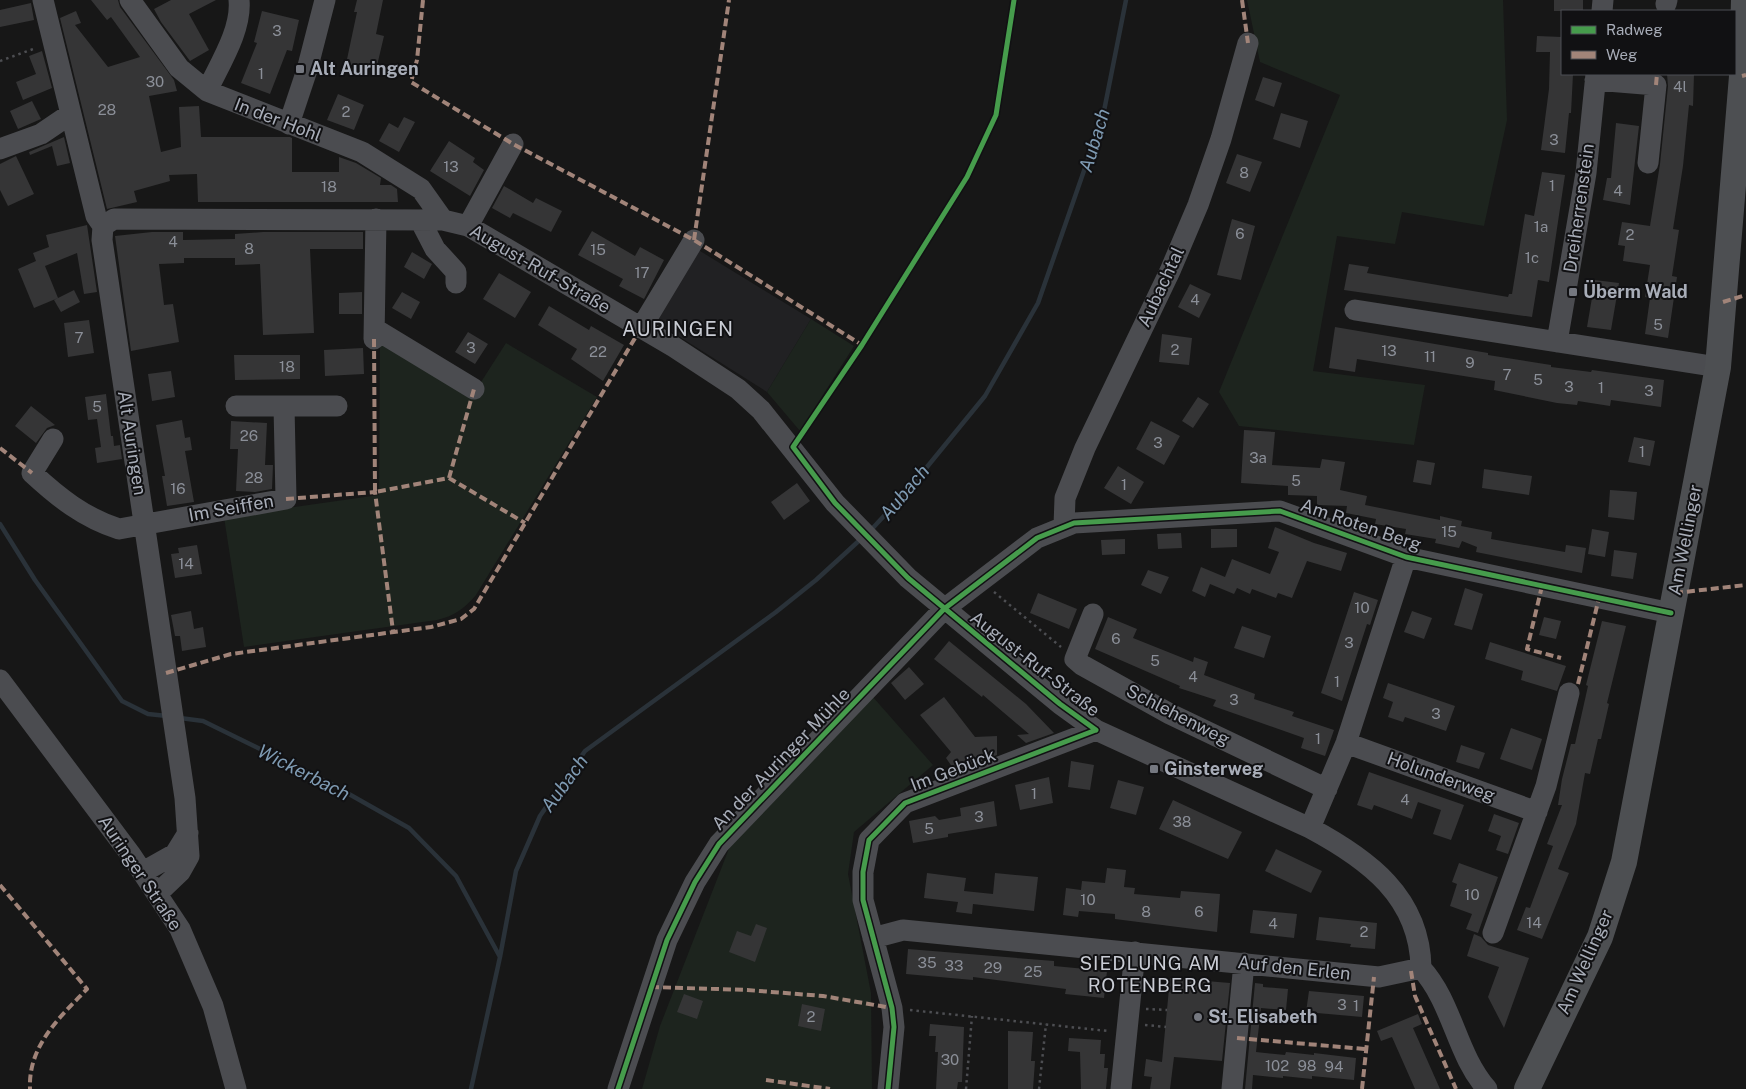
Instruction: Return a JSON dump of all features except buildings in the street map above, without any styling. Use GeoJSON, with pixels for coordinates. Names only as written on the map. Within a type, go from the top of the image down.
{"type":"FeatureCollection","features":[{"type":"Feature","properties":{"kind":"main road","name":"Am Wellinger"},"geometry":{"type":"LineString","coordinates":[[1527,1089],[1600,937],[1624,862],[1718,367],[1742,76],[1744,0]]}},
{"type":"Feature","properties":{"kind":"street","name":"Alt Auringen"},"geometry":{"type":"LineString","coordinates":[[43,0],[69,115],[96,216],[103,226],[102,240],[175,732],[188,832],[189,856],[186,864],[158,893]]}},
{"type":"Feature","properties":{"kind":"street","name":"In der Hohl"},"geometry":{"type":"LineString","coordinates":[[130,0],[179,68],[207,92],[362,152],[421,189],[443,220]]}},
{"type":"Feature","properties":{"kind":"street"},"geometry":{"type":"LineString","coordinates":[[207,92],[231,37],[240,11],[239,0]]}},
{"type":"Feature","properties":{"kind":"street"},"geometry":{"type":"LineString","coordinates":[[289,124],[306,70],[324,0]]}},
{"type":"Feature","properties":{"kind":"street","name":"Aubachtal"},"geometry":{"type":"LineString","coordinates":[[1064,526],[1065,498],[1085,448],[1170,271],[1198,205],[1221,139],[1248,43]]}},
{"type":"Feature","properties":{"kind":"street"},"geometry":{"type":"LineString","coordinates":[[1595,77],[1656,84],[1648,164]]}},
{"type":"Feature","properties":{"kind":"street","name":"Dreiherrenstein"},"geometry":{"type":"LineString","coordinates":[[1557,342],[1586,173],[1595,77]]}},
{"type":"Feature","properties":{"kind":"street"},"geometry":{"type":"LineString","coordinates":[[0,149],[41,134],[69,115]]}},
{"type":"Feature","properties":{"kind":"street"},"geometry":{"type":"LineString","coordinates":[[468,226],[513,144]]}},
{"type":"Feature","properties":{"kind":"street","name":"August-Ruf-Straße"},"geometry":{"type":"LineString","coordinates":[[103,226],[114,219],[443,220],[468,226],[708,368],[738,389],[762,410],[863,534],[908,578],[1060,704],[1096,730],[1310,828],[1361,858],[1385,880],[1402,902],[1415,925],[1421,949],[1421,968]]}},
{"type":"Feature","properties":{"kind":"street"},"geometry":{"type":"LineString","coordinates":[[376,219],[374,334],[474,389]]}},
{"type":"Feature","properties":{"kind":"street"},"geometry":{"type":"LineString","coordinates":[[420,220],[434,249],[456,272],[456,283]]}},
{"type":"Feature","properties":{"kind":"street"},"geometry":{"type":"LineString","coordinates":[[641,328],[694,240]]}},
{"type":"Feature","properties":{"kind":"street"},"geometry":{"type":"LineString","coordinates":[[1355,310],[1718,367]]}},
{"type":"Feature","properties":{"kind":"street"},"geometry":{"type":"LineString","coordinates":[[236,406],[337,406]]}},
{"type":"Feature","properties":{"kind":"street","name":"Im Seiffen"},"geometry":{"type":"LineString","coordinates":[[144,525],[286,498],[284,406]]}},
{"type":"Feature","properties":{"kind":"street"},"geometry":{"type":"LineString","coordinates":[[52,440],[32,473],[71,506],[96,522],[119,529],[144,525]]}},
{"type":"Feature","properties":{"kind":"street","name":"Am Roten Berg"},"geometry":{"type":"LineString","coordinates":[[944,609],[1037,538],[1074,523],[1280,511],[1406,557],[1671,613]]}},
{"type":"Feature","properties":{"kind":"street"},"geometry":{"type":"LineString","coordinates":[[1310,828],[1346,743],[1406,557]]}},
{"type":"Feature","properties":{"kind":"street","name":"An der Auringer Mühle"},"geometry":{"type":"LineString","coordinates":[[618,1089],[667,940],[695,882],[719,844],[944,609]]}},
{"type":"Feature","properties":{"kind":"street"},"geometry":{"type":"LineString","coordinates":[[1075,659],[1093,614]]}},
{"type":"Feature","properties":{"kind":"street","name":"Schlehenweg"},"geometry":{"type":"LineString","coordinates":[[1075,659],[1170,714],[1327,789]]}},
{"type":"Feature","properties":{"kind":"street","name":"Auringer Straße"},"geometry":{"type":"LineString","coordinates":[[0,680],[143,872],[180,929],[198,967],[225,1046],[236,1089]]}},
{"type":"Feature","properties":{"kind":"street"},"geometry":{"type":"LineString","coordinates":[[1493,933],[1546,786],[1569,693]]}},
{"type":"Feature","properties":{"kind":"street","name":"Im Gebück"},"geometry":{"type":"LineString","coordinates":[[888,1089],[894,1027],[892,1008],[863,900],[863,872],[869,840],[885,821],[905,803],[1096,730]]}},
{"type":"Feature","properties":{"kind":"street","name":"Holunderweg"},"geometry":{"type":"LineString","coordinates":[[1346,743],[1537,812]]}},
{"type":"Feature","properties":{"kind":"street"},"geometry":{"type":"LineString","coordinates":[[143,872],[175,854],[188,832]]}},
{"type":"Feature","properties":{"kind":"street","name":"Auf den Erlen"},"geometry":{"type":"LineString","coordinates":[[873,938],[903,930],[1379,977],[1421,968]]}},
{"type":"Feature","properties":{"kind":"street"},"geometry":{"type":"LineString","coordinates":[[1121,1089],[1135,952]]}},
{"type":"Feature","properties":{"kind":"street"},"geometry":{"type":"LineString","coordinates":[[1232,1089],[1244,963]]}},
{"type":"Feature","properties":{"kind":"street"},"geometry":{"type":"LineString","coordinates":[[1421,968],[1433,981],[1442,997],[1472,1069],[1487,1089]]}},
{"type":"Feature","properties":{"kind":"path"},"geometry":{"type":"LineString","coordinates":[[0,61],[25,52]]}},
{"type":"Feature","properties":{"kind":"path"},"geometry":{"type":"LineString","coordinates":[[981,581],[1075,659]]}},
{"type":"Feature","properties":{"kind":"path"},"geometry":{"type":"LineString","coordinates":[[892,1008],[1127,1033]]}},
{"type":"Feature","properties":{"kind":"path"},"geometry":{"type":"LineString","coordinates":[[966,1089],[972,1016]]}},
{"type":"Feature","properties":{"kind":"path"},"geometry":{"type":"LineString","coordinates":[[1039,1089],[1046,1024]]}},
{"type":"Feature","properties":{"kind":"shaded area"},"geometry":{"type":"Polygon","coordinates":[[[1247,0],[1503,0],[1507,120],[1484,226],[1402,212],[1395,244],[1337,236],[1313,371],[1425,385],[1414,445],[1239,426],[1219,392],[1340,95],[1260,62],[1247,0]]]}},
{"type":"Feature","properties":{"kind":"shaded area"},"geometry":{"type":"Polygon","coordinates":[[[687,243],[811,319],[767,392],[645,315],[687,243]]]}},
{"type":"Feature","properties":{"kind":"shaded area"},"geometry":{"type":"Polygon","coordinates":[[[811,319],[854,346],[800,431],[767,392],[811,319]]]}},
{"type":"Feature","properties":{"kind":"shaded area"},"geometry":{"type":"Polygon","coordinates":[[[380,336],[474,393],[506,343],[597,397],[476,595],[458,611],[437,620],[244,647],[224,517],[379,495],[380,336]]]}},
{"type":"Feature","properties":{"kind":"shaded area"},"geometry":{"type":"Polygon","coordinates":[[[872,696],[933,765],[854,832],[848,874],[871,993],[872,1089],[642,1089],[660,1026],[730,846],[872,696]]]}},
{"type":"Feature","properties":{"kind":"waterway","name":"Aubach"},"geometry":{"type":"LineString","coordinates":[[870,531],[909,489],[985,396],[1038,303],[1103,116],[1126,0]]}},
{"type":"Feature","properties":{"kind":"waterway","name":"Wickerbach"},"geometry":{"type":"LineString","coordinates":[[0,524],[35,580],[122,701],[148,714],[167,716]]}},
{"type":"Feature","properties":{"kind":"waterway","name":"Aubach"},"geometry":{"type":"LineString","coordinates":[[500,957],[516,871],[540,816],[585,751],[776,612],[816,580],[862,538]]}},
{"type":"Feature","properties":{"kind":"waterway","name":"Wickerbach"},"geometry":{"type":"LineString","coordinates":[[180,718],[203,721],[333,785],[409,828],[456,876],[500,957],[471,1089]]}},
{"type":"Feature","properties":{"kind":"marked path"},"geometry":{"type":"LineString","coordinates":[[423,0],[417,60],[411,82],[513,144],[694,240],[862,345]]}},
{"type":"Feature","properties":{"kind":"marked path"},"geometry":{"type":"LineString","coordinates":[[694,240],[729,0]]}},
{"type":"Feature","properties":{"kind":"marked path"},"geometry":{"type":"LineString","coordinates":[[1242,0],[1248,43]]}},
{"type":"Feature","properties":{"kind":"marked path"},"geometry":{"type":"LineString","coordinates":[[1656,85],[1657,75]]}},
{"type":"Feature","properties":{"kind":"marked path"},"geometry":{"type":"LineString","coordinates":[[1742,76],[1746,75]]}},
{"type":"Feature","properties":{"kind":"marked path"},"geometry":{"type":"LineString","coordinates":[[1723,302],[1746,295]]}},
{"type":"Feature","properties":{"kind":"marked path"},"geometry":{"type":"LineString","coordinates":[[166,673],[231,654],[431,627],[461,619],[474,609],[641,328]]}},
{"type":"Feature","properties":{"kind":"marked path"},"geometry":{"type":"LineString","coordinates":[[374,339],[375,492],[449,478],[525,523]]}},
{"type":"Feature","properties":{"kind":"marked path"},"geometry":{"type":"LineString","coordinates":[[449,478],[474,389]]}},
{"type":"Feature","properties":{"kind":"marked path"},"geometry":{"type":"LineString","coordinates":[[0,448],[32,473]]}},
{"type":"Feature","properties":{"kind":"marked path"},"geometry":{"type":"LineString","coordinates":[[286,499],[375,492],[393,631]]}},
{"type":"Feature","properties":{"kind":"marked path"},"geometry":{"type":"LineString","coordinates":[[1675,593],[1746,585]]}},
{"type":"Feature","properties":{"kind":"marked path"},"geometry":{"type":"LineString","coordinates":[[1542,586],[1527,649],[1561,658]]}},
{"type":"Feature","properties":{"kind":"marked path"},"geometry":{"type":"LineString","coordinates":[[1578,684],[1599,598]]}},
{"type":"Feature","properties":{"kind":"marked path"},"geometry":{"type":"LineString","coordinates":[[0,885],[87,989],[56,1022],[40,1046],[34,1059],[30,1089]]}},
{"type":"Feature","properties":{"kind":"marked path"},"geometry":{"type":"LineString","coordinates":[[1411,971],[1415,996],[1456,1089]]}},
{"type":"Feature","properties":{"kind":"marked path"},"geometry":{"type":"LineString","coordinates":[[1362,1089],[1374,977]]}},
{"type":"Feature","properties":{"kind":"marked path"},"geometry":{"type":"LineString","coordinates":[[651,987],[747,990],[823,996],[892,1008]]}},
{"type":"Feature","properties":{"kind":"marked path"},"geometry":{"type":"LineString","coordinates":[[1237,1038],[1365,1049]]}},
{"type":"Feature","properties":{"kind":"marked path"},"geometry":{"type":"LineString","coordinates":[[766,1080],[830,1089]]}},
{"type":"Feature","properties":{"kind":"cycle path"},"geometry":{"type":"LineString","coordinates":[[1014,0],[996,115],[967,177],[862,345],[793,447],[835,503],[908,578],[1060,704],[1096,730]]}},
{"type":"Feature","properties":{"kind":"cycle path"},"geometry":{"type":"LineString","coordinates":[[618,1089],[667,940],[695,882],[719,844],[944,609],[1037,538],[1074,523],[1280,511],[1406,557],[1671,613]]}},
{"type":"Feature","properties":{"kind":"cycle path"},"geometry":{"type":"LineString","coordinates":[[888,1089],[894,1027],[892,1008],[863,900],[863,872],[869,840],[905,803],[1096,730]]}},
{"type":"Feature","properties":{"kind":"place","name":"Alt Auringen"},"geometry":{"type":"Point","coordinates":[300,69]}},
{"type":"Feature","properties":{"kind":"place","name":"Überm Wald"},"geometry":{"type":"Point","coordinates":[1573,292]}},
{"type":"Feature","properties":{"kind":"place","name":"Ginsterweg"},"geometry":{"type":"Point","coordinates":[1154,769]}},
{"type":"Feature","properties":{"kind":"place","name":"St. Elisabeth"},"geometry":{"type":"Point","coordinates":[1198,1017]}},
{"type":"Feature","properties":{"kind":"district","name":"AURINGEN"},"geometry":{"type":"Point","coordinates":[678,329]}},
{"type":"Feature","properties":{"kind":"district","name":"SIEDLUNG AM ROTENBERG"},"geometry":{"type":"Point","coordinates":[1150,974]}}]}
